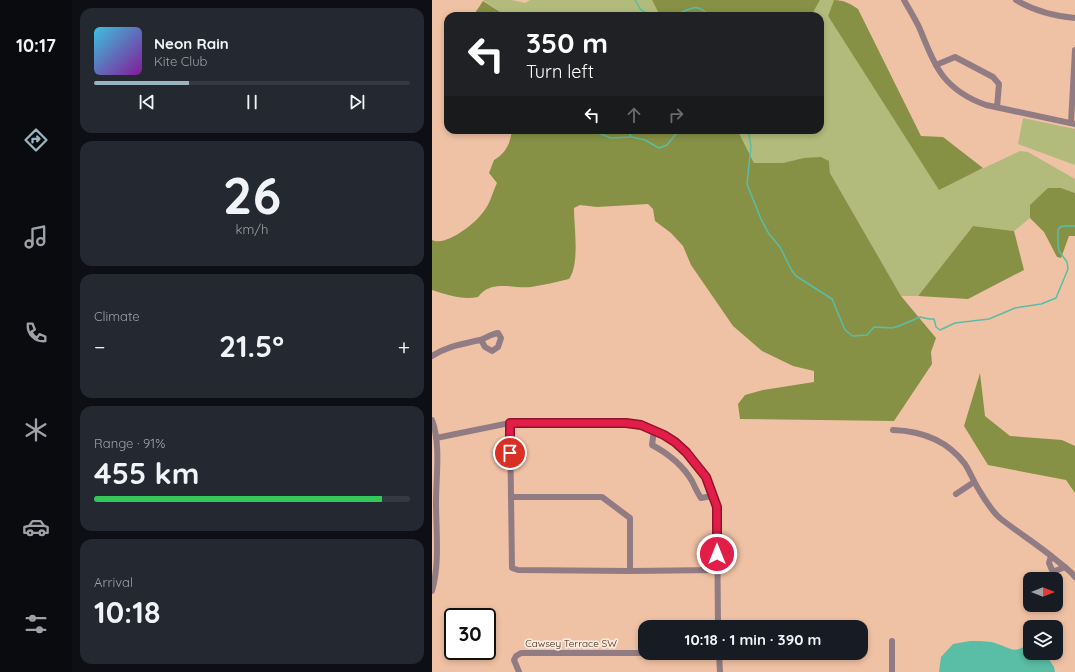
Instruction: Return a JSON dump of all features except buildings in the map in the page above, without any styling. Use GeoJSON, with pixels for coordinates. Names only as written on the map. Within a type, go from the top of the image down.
{"type":"FeatureCollection","features":[{"type":"Feature","properties":{"kind":"street"},"geometry":{"type":"LineString","coordinates":[[904,0],[916,20],[943,77],[957,90],[972,100],[997,108],[1073,124],[1075,50]]}},
{"type":"Feature","properties":{"kind":"street"},"geometry":{"type":"LineString","coordinates":[[1016,0],[1032,9],[1075,18]]}},
{"type":"Feature","properties":{"kind":"street"},"geometry":{"type":"LineString","coordinates":[[936,65],[955,56],[993,77],[999,84],[997,108]]}},
{"type":"Feature","properties":{"kind":"street"},"geometry":{"type":"LineString","coordinates":[[432,356],[448,347],[481,340]]}},
{"type":"Feature","properties":{"kind":"street"},"geometry":{"type":"LineString","coordinates":[[432,420],[436,438],[436,561],[432,591]]}},
{"type":"Feature","properties":{"kind":"street"},"geometry":{"type":"LineString","coordinates":[[436,438],[448,437],[510,423],[626,423],[641,425],[654,430],[675,442],[686,452],[706,477],[717,507],[718,620]]}},
{"type":"Feature","properties":{"kind":"street"},"geometry":{"type":"LineString","coordinates":[[510,423],[512,568],[516,570],[717,570]]}},
{"type":"Feature","properties":{"kind":"street"},"geometry":{"type":"LineString","coordinates":[[654,430],[652,445],[680,463],[687,472],[701,498],[712,496]]}},
{"type":"Feature","properties":{"kind":"street"},"geometry":{"type":"LineString","coordinates":[[893,430],[911,431],[933,438],[945,445],[965,464],[986,501],[1000,518],[1052,556],[1071,571],[1075,577]]}},
{"type":"Feature","properties":{"kind":"street"},"geometry":{"type":"LineString","coordinates":[[956,494],[974,482]]}},
{"type":"Feature","properties":{"kind":"street"},"geometry":{"type":"LineString","coordinates":[[511,497],[602,497],[630,518],[630,571]]}},
{"type":"Feature","properties":{"kind":"street"},"geometry":{"type":"LineString","coordinates":[[1052,556],[1049,563],[1052,570],[1058,570],[1065,567]]}},
{"type":"Feature","properties":{"kind":"street"},"geometry":{"type":"LineString","coordinates":[[892,641],[892,672]]}},
{"type":"Feature","properties":{"kind":"street","name":"Cawsey Terrace SW"},"geometry":{"type":"LineString","coordinates":[[519,672],[514,660],[516,656],[521,653],[638,653]]}},
{"type":"Feature","properties":{"kind":"street"},"geometry":{"type":"LineString","coordinates":[[719,660],[720,672]]}},
{"type":"Feature","properties":{"kind":"green space"},"geometry":{"type":"Polygon","coordinates":[[[483,0],[512,0],[525,3],[530,0],[652,0],[658,12],[500,12],[483,0]]]}},
{"type":"Feature","properties":{"kind":"green space"},"geometry":{"type":"Polygon","coordinates":[[[652,0],[820,0],[813,12],[658,12],[652,0]]]}},
{"type":"Feature","properties":{"kind":"green space"},"geometry":{"type":"Polygon","coordinates":[[[820,0],[834,0],[828,16],[939,189],[1020,151],[1028,152],[1075,179],[1075,193],[1061,188],[1030,205],[1030,218],[1014,231],[973,226],[918,296],[901,296],[830,173],[829,161],[803,158],[783,163],[754,163],[740,134],[824,134],[824,12],[813,12],[820,0]]]}},
{"type":"Feature","properties":{"kind":"green space"},"geometry":{"type":"Polygon","coordinates":[[[834,0],[853,5],[858,9],[921,136],[943,137],[983,168],[939,190],[828,16],[834,0]]]}},
{"type":"Feature","properties":{"kind":"green space"},"geometry":{"type":"Polygon","coordinates":[[[483,1],[500,12],[476,12],[483,1]]]}},
{"type":"Feature","properties":{"kind":"green space"},"geometry":{"type":"Polygon","coordinates":[[[1023,118],[1075,129],[1075,165],[1018,144],[1023,118]]]}},
{"type":"Feature","properties":{"kind":"green space"},"geometry":{"type":"Polygon","coordinates":[[[511,134],[740,134],[754,163],[783,163],[803,158],[821,157],[829,161],[830,173],[901,296],[936,338],[931,352],[932,364],[894,421],[740,419],[738,404],[745,395],[763,390],[814,382],[814,371],[793,366],[762,351],[733,326],[691,265],[683,246],[671,233],[655,221],[653,209],[648,204],[597,207],[580,205],[574,208],[576,245],[574,264],[569,279],[531,287],[496,286],[483,291],[478,297],[472,298],[444,294],[432,290],[432,240],[445,240],[460,233],[480,216],[490,201],[497,183],[489,173],[494,160],[507,148],[511,134]]]}},
{"type":"Feature","properties":{"kind":"green space"},"geometry":{"type":"Polygon","coordinates":[[[1048,188],[1061,188],[1075,193],[1075,236],[1069,236],[1061,258],[1057,257],[1044,232],[1030,218],[1030,205],[1048,188]]]}},
{"type":"Feature","properties":{"kind":"green space"},"geometry":{"type":"Polygon","coordinates":[[[973,226],[1014,231],[1024,270],[968,299],[918,296],[973,226]]]}},
{"type":"Feature","properties":{"kind":"green space"},"geometry":{"type":"Polygon","coordinates":[[[980,373],[985,416],[1010,436],[1062,440],[1075,446],[1075,493],[1066,480],[988,465],[964,426],[980,373]]]}},
{"type":"Feature","properties":{"kind":"water"},"geometry":{"type":"Polygon","coordinates":[[[970,641],[983,641],[992,642],[1016,650],[1023,648],[1023,660],[1050,660],[1055,672],[939,672],[941,657],[953,644],[970,641]]]}},
{"type":"Feature","properties":{"kind":"waterway"},"geometry":{"type":"LineString","coordinates":[[635,0],[641,10],[645,12]]}},
{"type":"Feature","properties":{"kind":"waterway"},"geometry":{"type":"LineString","coordinates":[[683,12],[692,8],[700,9],[705,12]]}},
{"type":"Feature","properties":{"kind":"waterway"},"geometry":{"type":"LineString","coordinates":[[600,134],[611,138],[631,137]]}},
{"type":"Feature","properties":{"kind":"waterway"},"geometry":{"type":"LineString","coordinates":[[629,134],[632,137],[645,140],[659,148],[667,145],[676,134]]}},
{"type":"Feature","properties":{"kind":"waterway"},"geometry":{"type":"LineString","coordinates":[[749,134],[751,146],[747,184],[761,219],[769,234],[780,247],[792,271],[796,276],[832,299],[845,330],[853,336],[867,335],[874,327],[892,328],[920,317],[934,319],[936,327],[940,330],[955,323],[989,319],[1015,308],[1041,304],[1056,298],[1068,269],[1067,262],[1059,251],[1058,230],[1063,226],[1075,226]]}},
{"type":"Feature","properties":{"kind":"route"},"geometry":{"type":"LineString","coordinates":[[510,453],[510,423],[626,423],[641,425],[664,435],[686,452],[706,477],[717,507],[717,554]]}}]}
